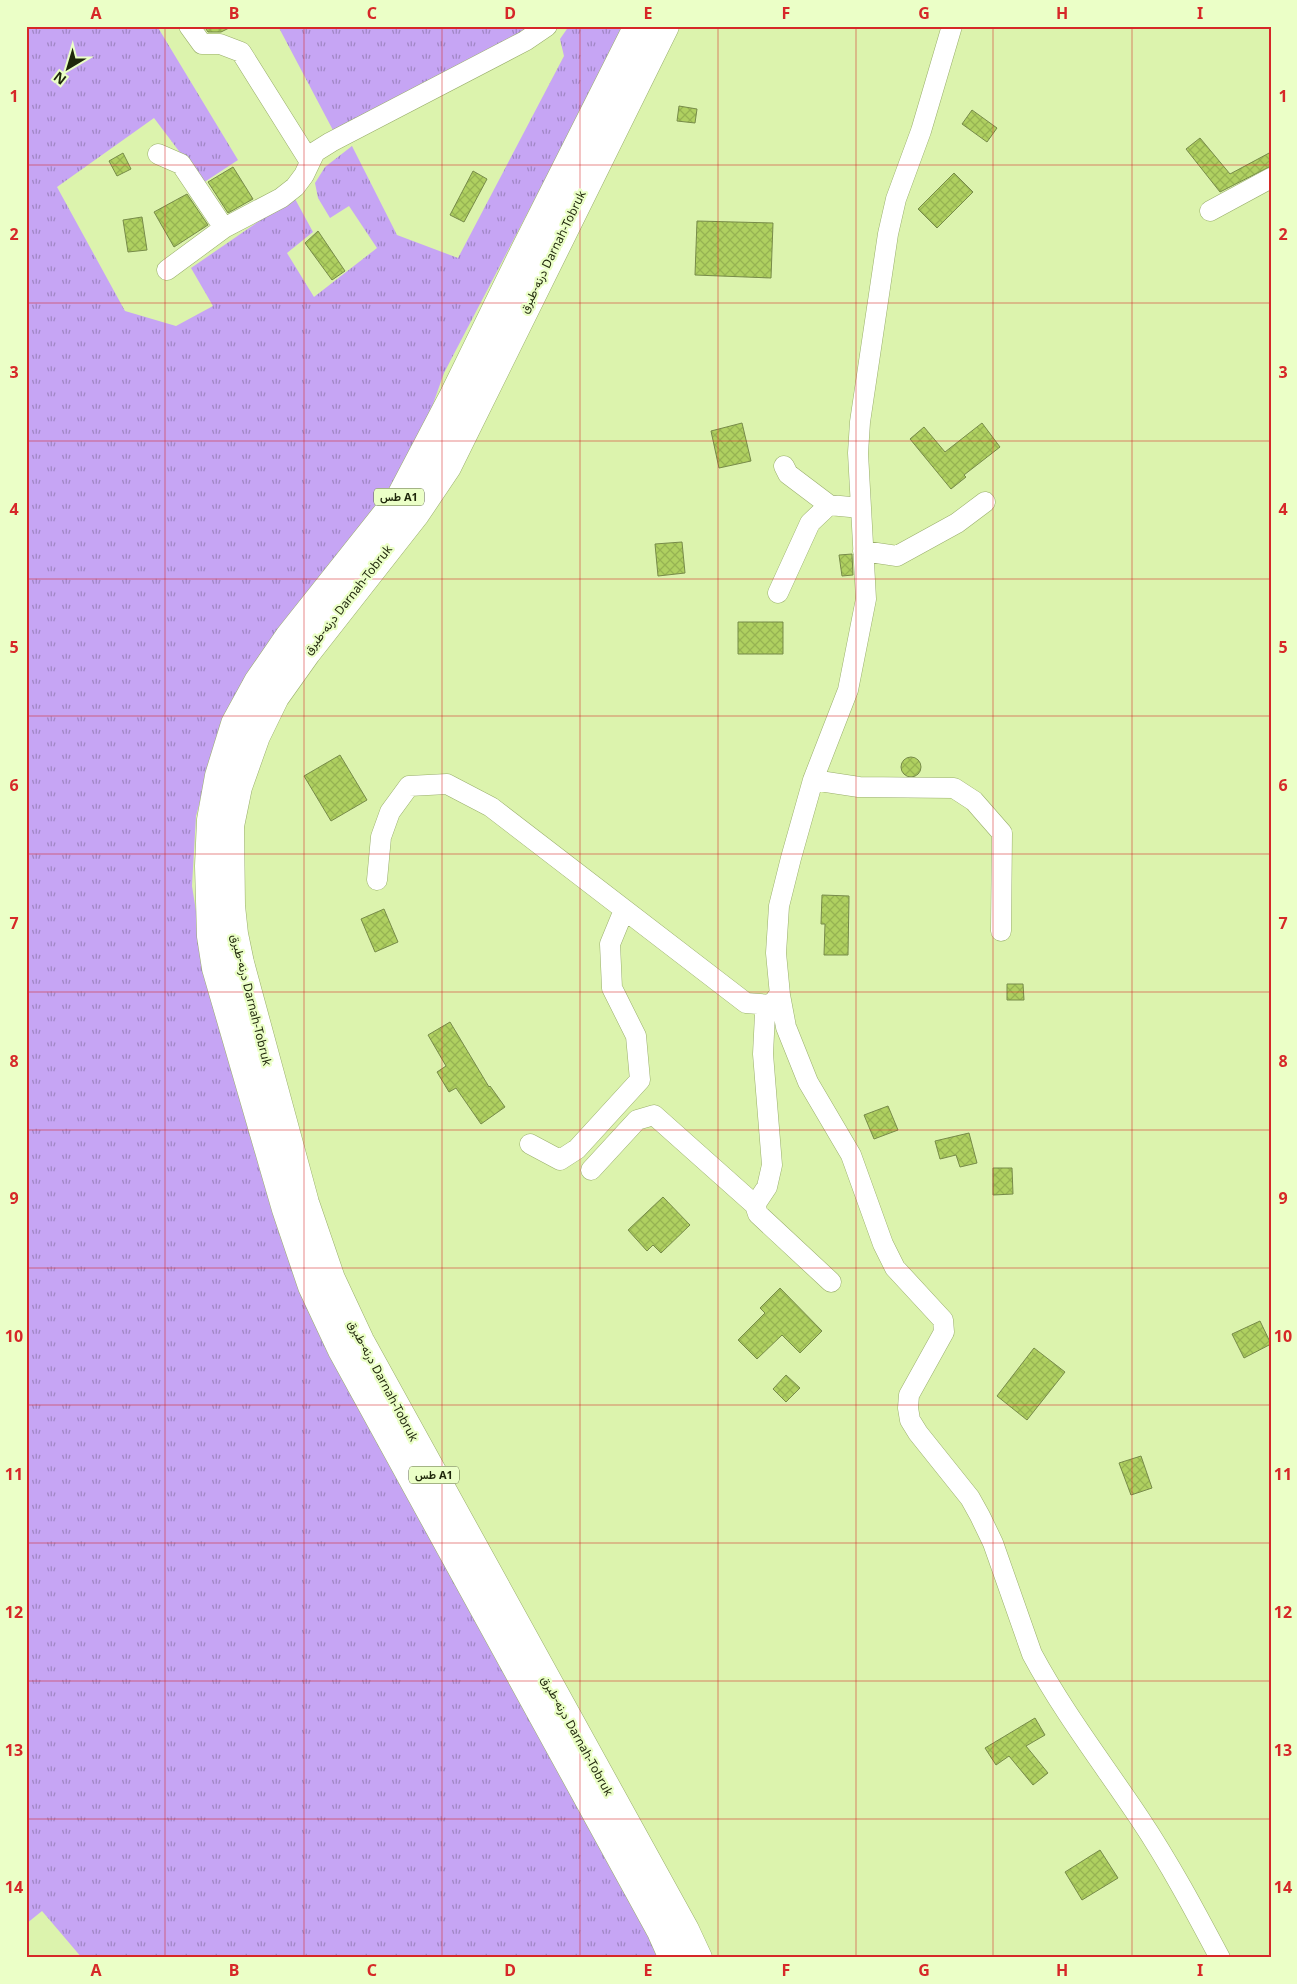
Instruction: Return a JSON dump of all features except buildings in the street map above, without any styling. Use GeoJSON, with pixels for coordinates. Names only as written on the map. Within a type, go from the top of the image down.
{"type":"FeatureCollection","features":[{"type":"Feature","properties":{"kind":"highway","name":"درنه-طبرق Darnah-Tobruk"},"geometry":{"type":"LineString","coordinates":[[638,26],[454,395],[401,496],[289,637],[258,682],[235,724],[219,776],[212,811],[209,866],[211,936],[216,968],[286,1209],[312,1286],[342,1350],[651,1914],[673,1958]]}},
{"type":"Feature","properties":{"kind":"highway","name":"درنه-طبرق Darnah-Tobruk"},"geometry":{"type":"LineString","coordinates":[[665,26],[447,467],[416,513],[307,652],[275,697],[256,736],[238,787],[230,826],[230,871],[234,934],[240,963],[305,1203],[331,1279],[360,1341],[680,1922],[698,1958]]}},
{"type":"Feature","properties":{"kind":"street"},"geometry":{"type":"LineString","coordinates":[[189,26],[202,44],[220,44],[241,52],[310,162]]}},
{"type":"Feature","properties":{"kind":"street"},"geometry":{"type":"LineString","coordinates":[[167,270],[224,228],[281,198],[296,187],[315,152],[548,26]]}},
{"type":"Feature","properties":{"kind":"street"},"geometry":{"type":"LineString","coordinates":[[952,26],[921,131],[896,199],[888,234],[860,422],[858,453],[866,599],[848,690],[813,780],[779,906],[776,1000],[808,1082],[851,1155],[884,1244],[895,1268],[943,1320],[944,1332],[909,1395],[908,1408],[910,1420],[918,1434],[970,1498],[993,1543],[1032,1654],[1054,1695],[1142,1821],[1178,1880],[1220,1958]]}},
{"type":"Feature","properties":{"kind":"street"},"geometry":{"type":"LineString","coordinates":[[158,154],[181,164],[224,228]]}},
{"type":"Feature","properties":{"kind":"street"},"geometry":{"type":"LineString","coordinates":[[1210,212],[1271,178]]}},
{"type":"Feature","properties":{"kind":"street"},"geometry":{"type":"LineString","coordinates":[[784,466],[788,474],[829,505],[861,508]]}},
{"type":"Feature","properties":{"kind":"street"},"geometry":{"type":"LineString","coordinates":[[863,551],[897,556],[957,523],[985,502]]}},
{"type":"Feature","properties":{"kind":"street"},"geometry":{"type":"LineString","coordinates":[[778,593],[810,523],[829,505]]}},
{"type":"Feature","properties":{"kind":"street"},"geometry":{"type":"LineString","coordinates":[[813,780],[859,787],[954,788],[974,801],[1002,833],[1000,931]]}},
{"type":"Feature","properties":{"kind":"street"},"geometry":{"type":"LineString","coordinates":[[377,880],[381,837],[390,812],[410,786],[447,784],[491,807],[746,1003],[776,1000]]}},
{"type":"Feature","properties":{"kind":"street"},"geometry":{"type":"LineString","coordinates":[[530,1144],[560,1160],[577,1148],[640,1080],[636,1036],[612,988],[610,944],[624,910]]}},
{"type":"Feature","properties":{"kind":"street"},"geometry":{"type":"LineString","coordinates":[[755,1205],[767,1187],[772,1165],[763,1054],[765,1014],[776,1000]]}},
{"type":"Feature","properties":{"kind":"street"},"geometry":{"type":"LineString","coordinates":[[591,1170],[637,1120],[654,1115],[755,1205],[758,1214],[831,1282]]}},
{"type":"Feature","properties":{"kind":"green space"},"geometry":{"type":"Polygon","coordinates":[[[26,26],[157,26],[238,160],[203,183],[154,118],[57,187],[125,311],[176,326],[213,306],[191,268],[294,197],[313,232],[287,253],[314,297],[377,248],[349,206],[330,218],[318,198],[315,183],[325,167],[352,146],[397,235],[458,258],[564,56],[560,39],[569,26],[625,26],[444,373],[416,452],[217,741],[196,816],[192,886],[202,949],[285,1220],[665,1958],[82,1958],[42,1911],[26,1924],[26,26]]]}},
{"type":"Feature","properties":{"kind":"green space"},"geometry":{"type":"Polygon","coordinates":[[[278,26],[537,26],[335,134],[278,26]]]}}]}
